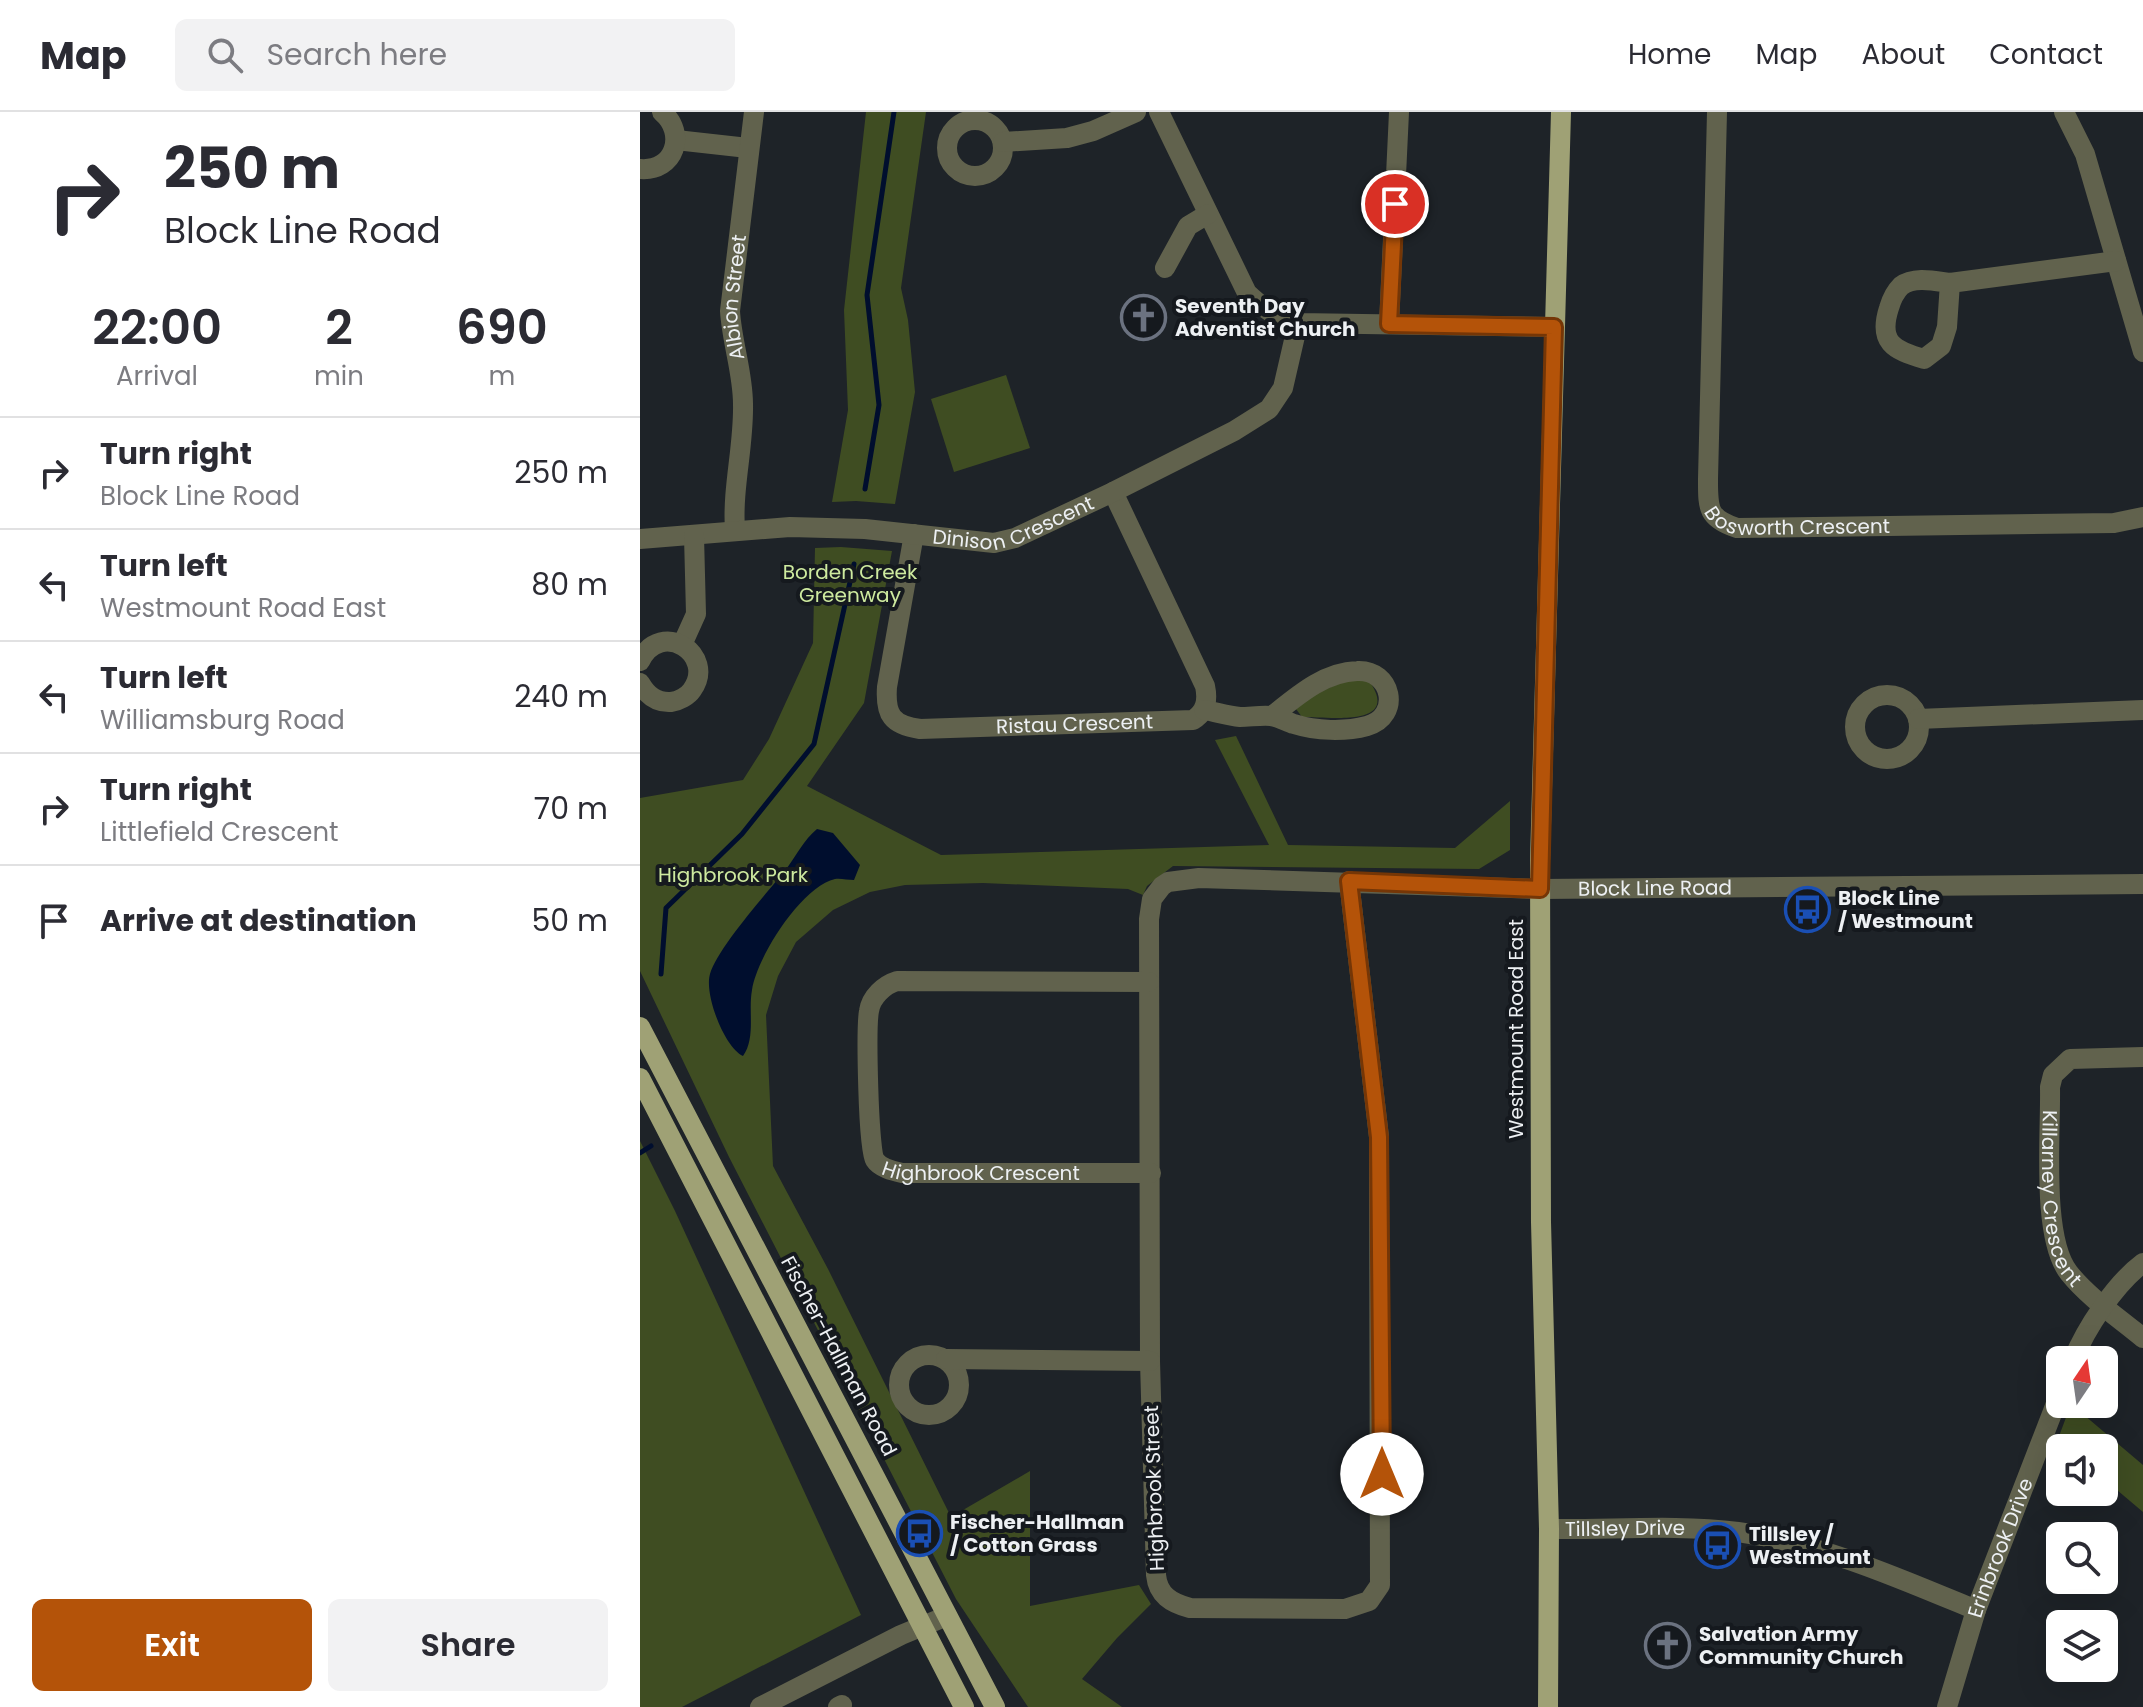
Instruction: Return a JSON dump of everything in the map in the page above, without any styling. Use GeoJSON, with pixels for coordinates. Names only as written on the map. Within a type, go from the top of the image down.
{"type":"FeatureCollection","features":[{"type":"Feature","properties":{"kind":"main road","name":"Westmount Road East"},"geometry":{"type":"LineString","coordinates":[[1548,1707],[1549,1529],[1541,1222],[1540,889],[1561,112]]}},
{"type":"Feature","properties":{"kind":"main road","name":"Fischer-Hallman Road"},"geometry":{"type":"LineString","coordinates":[[640,1027],[995,1707]]}},
{"type":"Feature","properties":{"kind":"main road"},"geometry":{"type":"LineString","coordinates":[[640,1078],[964,1707]]}},
{"type":"Feature","properties":{"kind":"street"},"geometry":{"type":"LineString","coordinates":[[640,169],[664,164],[671,156],[676,140],[675,130],[662,112]]}},
{"type":"Feature","properties":{"kind":"street","name":"Albion Street"},"geometry":{"type":"LineString","coordinates":[[735,530],[733,506],[743,407],[742,379],[732,341],[730,311],[754,112]]}},
{"type":"Feature","properties":{"kind":"street"},"geometry":{"type":"LineString","coordinates":[[1003,142],[1067,138],[1093,131],[1136,112]]}},
{"type":"Feature","properties":{"kind":"street"},"geometry":{"type":"LineString","coordinates":[[1159,112],[1247,293],[1272,314],[1298,323],[1554,327]]}},
{"type":"Feature","properties":{"kind":"street"},"geometry":{"type":"LineString","coordinates":[[1389,324],[1399,112]]}},
{"type":"Feature","properties":{"kind":"street","name":"Bosworth Crescent"},"geometry":{"type":"LineString","coordinates":[[1717,112],[1708,505],[1721,523],[1737,528],[1944,526],[2114,523],[2143,517]]}},
{"type":"Feature","properties":{"kind":"street"},"geometry":{"type":"LineString","coordinates":[[2064,112],[2085,154],[2143,352]]}},
{"type":"Feature","properties":{"kind":"street"},"geometry":{"type":"LineString","coordinates":[[676,140],[748,148]]}},
{"type":"Feature","properties":{"kind":"street"},"geometry":{"type":"LineString","coordinates":[[1165,268],[1188,226],[1208,214]]}},
{"type":"Feature","properties":{"kind":"street"},"geometry":{"type":"LineString","coordinates":[[1950,283],[2116,261]]}},
{"type":"Feature","properties":{"kind":"street","name":"Dinison Crescent"},"geometry":{"type":"LineString","coordinates":[[640,539],[790,527],[914,534],[994,543],[1015,538],[1234,431],[1269,409],[1283,388],[1298,323]]}},
{"type":"Feature","properties":{"kind":"street"},"geometry":{"type":"LineString","coordinates":[[1113,492],[1205,686],[1207,703],[1204,710],[1236,716],[1272,716],[1318,729],[1367,726],[1378,722],[1386,714],[1390,695],[1375,674],[1347,672],[1301,693],[1272,716]]}},
{"type":"Feature","properties":{"kind":"street","name":"Ristau Crescent"},"geometry":{"type":"LineString","coordinates":[[914,534],[887,687],[888,712],[894,720],[906,727],[920,729],[1183,722],[1193,720],[1204,710]]}},
{"type":"Feature","properties":{"kind":"street"},"geometry":{"type":"LineString","coordinates":[[682,645],[696,614],[694,536]]}},
{"type":"Feature","properties":{"kind":"street"},"geometry":{"type":"LineString","coordinates":[[640,661],[652,646],[661,642],[682,645],[696,659],[698,670],[692,691],[676,701],[666,702],[647,694],[640,683]]}},
{"type":"Feature","properties":{"kind":"street"},"geometry":{"type":"LineString","coordinates":[[1918,719],[2143,710]]}},
{"type":"Feature","properties":{"kind":"street","name":"Block Line Road"},"geometry":{"type":"LineString","coordinates":[[1168,882],[1199,878],[1540,889],[2143,884]]}},
{"type":"Feature","properties":{"kind":"street","name":"Highbrook Street"},"geometry":{"type":"LineString","coordinates":[[1168,882],[1152,899],[1149,982],[1150,1361],[1157,1586],[1176,1605],[1190,1608],[1345,1609],[1369,1601],[1380,1585],[1382,1568],[1379,1151],[1349,881]]}},
{"type":"Feature","properties":{"kind":"street","name":"Highbrook Crescent"},"geometry":{"type":"LineString","coordinates":[[1149,982],[897,981],[886,985],[869,1010],[869,1140],[875,1161],[886,1169],[902,1173],[1151,1173]]}},
{"type":"Feature","properties":{"kind":"street","name":"Killarney Crescent"},"geometry":{"type":"LineString","coordinates":[[2105,1305],[2069,1273],[2057,1252],[2051,1221],[2050,1087],[2053,1075],[2070,1059],[2143,1057]]}},
{"type":"Feature","properties":{"kind":"street"},"geometry":{"type":"LineString","coordinates":[[2079,1346],[2105,1305],[2143,1263]]}},
{"type":"Feature","properties":{"kind":"street"},"geometry":{"type":"LineString","coordinates":[[2105,1305],[2143,1338]]}},
{"type":"Feature","properties":{"kind":"street"},"geometry":{"type":"LineString","coordinates":[[946,1359],[1150,1361]]}},
{"type":"Feature","properties":{"kind":"street","name":"Erinbrook Drive"},"geometry":{"type":"LineString","coordinates":[[1947,1707],[1957,1665],[1976,1610],[2050,1418]]}},
{"type":"Feature","properties":{"kind":"street","name":"Tillsley Drive"},"geometry":{"type":"LineString","coordinates":[[1549,1529],[1685,1528],[1769,1537],[1830,1553],[1976,1610]]}},
{"type":"Feature","properties":{"kind":"street"},"geometry":{"type":"LineString","coordinates":[[767,1705],[947,1616]]}},
{"type":"Feature","properties":{"kind":"green space","name":"Borden Creek Greenway"},"geometry":{"type":"Polygon","coordinates":[[[866,112],[926,112],[901,288],[908,320],[915,392],[895,504],[832,502],[848,410],[844,310],[866,112]]]}},
{"type":"Feature","properties":{"kind":"green space"},"geometry":{"type":"Polygon","coordinates":[[[1006,375],[1030,448],[954,472],[931,399],[1006,375]]]}},
{"type":"Feature","properties":{"kind":"green space","name":"Highbrook Park"},"geometry":{"type":"Polygon","coordinates":[[[815,548],[892,551],[864,703],[807,786],[941,855],[1269,845],[1215,740],[1236,736],[1288,845],[1455,848],[1510,801],[1510,850],[1479,869],[1173,866],[1147,886],[1143,895],[1128,889],[983,883],[905,885],[870,892],[833,910],[796,942],[778,976],[766,1015],[773,1166],[828,1269],[951,1517],[1030,1471],[1030,1606],[1139,1585],[1151,1604],[1082,1679],[1122,1707],[1028,1707],[956,1599],[729,1157],[640,971],[640,798],[743,780],[769,739],[813,643],[815,548]]]}},
{"type":"Feature","properties":{"kind":"green space"},"geometry":{"type":"Polygon","coordinates":[[[1352,677],[1367,678],[1376,694],[1377,705],[1371,712],[1345,718],[1302,717],[1296,709],[1297,703],[1352,677]]]}},
{"type":"Feature","properties":{"kind":"green space"},"geometry":{"type":"Polygon","coordinates":[[[640,1141],[861,1615],[682,1707],[640,1707],[640,1141]]]}},
{"type":"Feature","properties":{"kind":"green space"},"geometry":{"type":"Polygon","coordinates":[[[2066,1418],[2088,1418],[2106,1434],[2060,1434],[2066,1418]]]}},
{"type":"Feature","properties":{"kind":"green space"},"geometry":{"type":"Polygon","coordinates":[[[2118,1444],[2143,1465],[2143,1512],[2118,1491],[2118,1444]]]}},
{"type":"Feature","properties":{"kind":"water"},"geometry":{"type":"Polygon","coordinates":[[[817,829],[833,833],[860,865],[854,880],[835,879],[808,895],[771,942],[752,990],[751,1033],[743,1056],[729,1042],[717,1019],[710,994],[710,974],[733,935],[817,829]]]}},
{"type":"Feature","properties":{"kind":"waterway"},"geometry":{"type":"LineString","coordinates":[[865,489],[879,405],[867,295],[894,112]]}},
{"type":"Feature","properties":{"kind":"waterway"},"geometry":{"type":"LineString","coordinates":[[661,974],[666,908],[742,834],[814,744],[854,564]]}},
{"type":"Feature","properties":{"kind":"waterway"},"geometry":{"type":"LineString","coordinates":[[640,1153],[651,1146]]}},
{"type":"Feature","properties":{"kind":"place","name":"Seventh Day Adventist Church"},"geometry":{"type":"Point","coordinates":[1144,317]}},
{"type":"Feature","properties":{"kind":"place","name":"Block Line / Westmount"},"geometry":{"type":"Point","coordinates":[1807,909]}},
{"type":"Feature","properties":{"kind":"place","name":"Fischer-Hallman / Cotton Grass"},"geometry":{"type":"Point","coordinates":[919,1533]}},
{"type":"Feature","properties":{"kind":"place","name":"Tillsley / Westmount"},"geometry":{"type":"Point","coordinates":[1718,1545]}},
{"type":"Feature","properties":{"kind":"place","name":"Salvation Army Community Church"},"geometry":{"type":"Point","coordinates":[1668,1646]}},
{"type":"Feature","properties":{"kind":"route"},"geometry":{"type":"LineString","coordinates":[[1382,1474],[1379,1137],[1349,881],[1540,889],[1554,327],[1389,324],[1395,204]]}}]}
